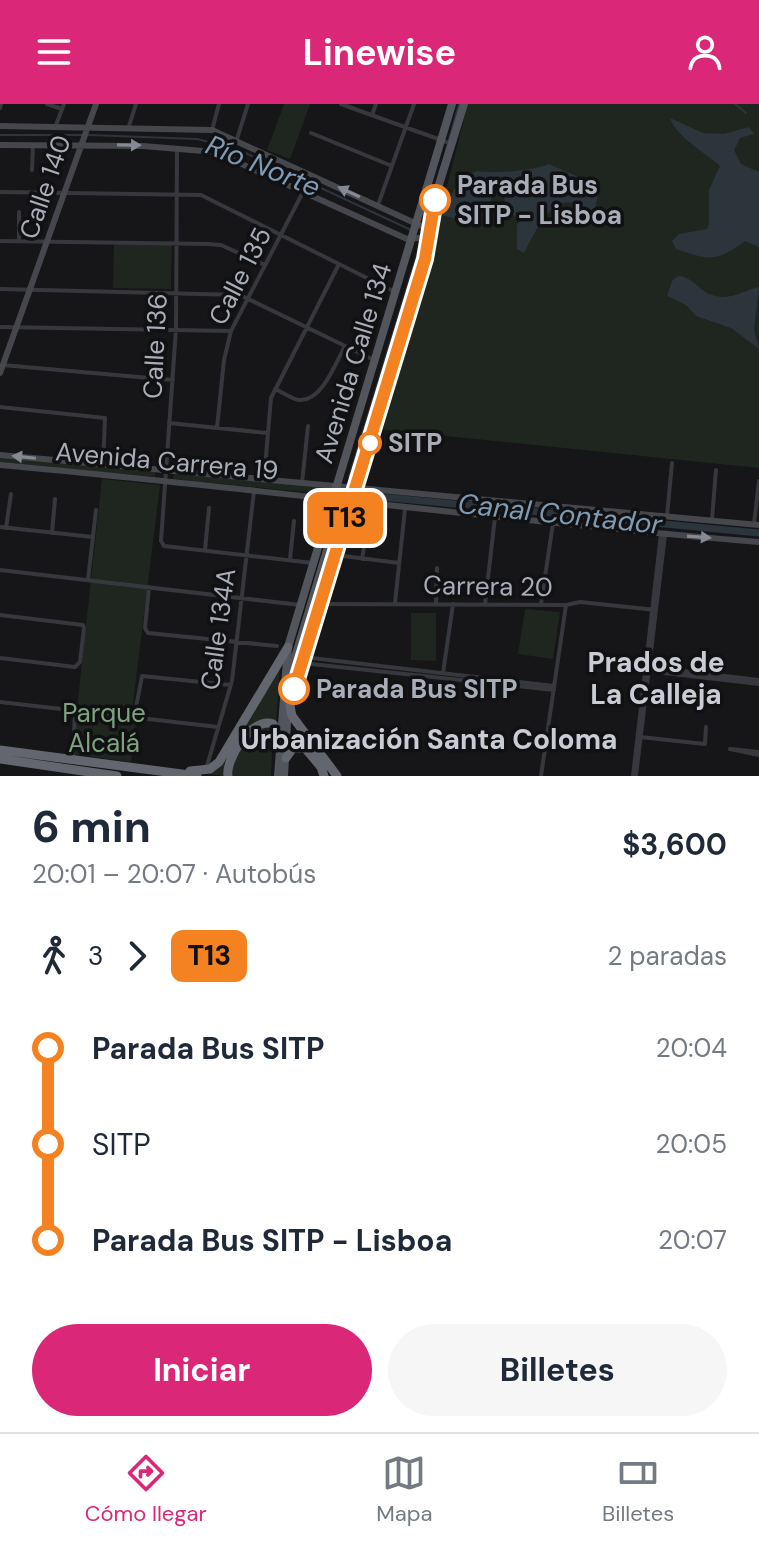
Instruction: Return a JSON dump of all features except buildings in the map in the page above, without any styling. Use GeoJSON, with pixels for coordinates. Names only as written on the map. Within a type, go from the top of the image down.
{"type":"FeatureCollection","features":[{"type":"Feature","properties":{"kind":"highway"},"geometry":{"type":"LineString","coordinates":[[0,750],[201,773],[219,762],[288,647]]}},
{"type":"Feature","properties":{"kind":"highway"},"geometry":{"type":"LineString","coordinates":[[290,706],[294,718],[337,776]]}},
{"type":"Feature","properties":{"kind":"highway"},"geometry":{"type":"LineString","coordinates":[[228,776],[228,767],[254,725],[263,721],[273,724],[281,738]]}},
{"type":"Feature","properties":{"kind":"highway"},"geometry":{"type":"LineString","coordinates":[[282,758],[293,748],[305,748],[321,767],[324,776]]}},
{"type":"Feature","properties":{"kind":"highway"},"geometry":{"type":"LineString","coordinates":[[0,759],[117,776]]}},
{"type":"Feature","properties":{"kind":"highway"},"geometry":{"type":"LineString","coordinates":[[64,769],[117,762]]}},
{"type":"Feature","properties":{"kind":"main road","name":"Calle 140"},"geometry":{"type":"LineString","coordinates":[[0,373],[96,104]]}},
{"type":"Feature","properties":{"kind":"main road","name":"Avenida Calle 134"},"geometry":{"type":"LineString","coordinates":[[284,776],[281,738],[288,647],[313,563],[342,500],[356,486],[446,142],[452,104]]}},
{"type":"Feature","properties":{"kind":"main road","name":"Avenida Calle 134"},"geometry":{"type":"LineString","coordinates":[[342,500],[336,486],[395,292],[420,232],[446,142],[464,104]]}},
{"type":"Feature","properties":{"kind":"main road"},"geometry":{"type":"LineString","coordinates":[[0,126],[129,126],[212,130],[378,205],[420,232]]}},
{"type":"Feature","properties":{"kind":"main road"},"geometry":{"type":"LineString","coordinates":[[0,145],[82,143],[177,147],[228,156],[303,192],[420,232]]}},
{"type":"Feature","properties":{"kind":"main road","name":"Avenida Carrera 19"},"geometry":{"type":"LineString","coordinates":[[0,455],[756,524]]}},
{"type":"Feature","properties":{"kind":"main road","name":"Avenida Carrera 19"},"geometry":{"type":"LineString","coordinates":[[0,465],[254,489],[405,509],[553,523]]}},
{"type":"Feature","properties":{"kind":"main road"},"geometry":{"type":"LineString","coordinates":[[469,497],[484,501],[487,508],[469,515]]}},
{"type":"Feature","properties":{"kind":"main road"},"geometry":{"type":"LineString","coordinates":[[287,723],[293,664],[330,556],[342,500]]}},
{"type":"Feature","properties":{"kind":"main road"},"geometry":{"type":"LineString","coordinates":[[496,516],[502,501]]}},
{"type":"Feature","properties":{"kind":"main road"},"geometry":{"type":"LineString","coordinates":[[553,523],[759,542]]}},
{"type":"Feature","properties":{"kind":"main road","name":"Avenida Calle 134"},"geometry":{"type":"LineString","coordinates":[[278,776],[290,706],[330,556]]}},
{"type":"Feature","properties":{"kind":"main road"},"geometry":{"type":"LineString","coordinates":[[309,611],[311,629]]}},
{"type":"Feature","properties":{"kind":"street"},"geometry":{"type":"LineString","coordinates":[[47,104],[63,107],[56,125]]}},
{"type":"Feature","properties":{"kind":"street"},"geometry":{"type":"LineString","coordinates":[[129,126],[136,104]]}},
{"type":"Feature","properties":{"kind":"street"},"geometry":{"type":"LineString","coordinates":[[212,130],[219,104]]}},
{"type":"Feature","properties":{"kind":"street"},"geometry":{"type":"LineString","coordinates":[[237,139],[248,104]]}},
{"type":"Feature","properties":{"kind":"street"},"geometry":{"type":"LineString","coordinates":[[341,104],[446,142]]}},
{"type":"Feature","properties":{"kind":"street"},"geometry":{"type":"LineString","coordinates":[[372,115],[376,104]]}},
{"type":"Feature","properties":{"kind":"street"},"geometry":{"type":"LineString","coordinates":[[378,205],[414,104]]}},
{"type":"Feature","properties":{"kind":"street"},"geometry":{"type":"LineString","coordinates":[[311,133],[392,166]]}},
{"type":"Feature","properties":{"kind":"street"},"geometry":{"type":"LineString","coordinates":[[32,170],[33,145]]}},
{"type":"Feature","properties":{"kind":"street","name":"Calle 136"},"geometry":{"type":"LineString","coordinates":[[177,147],[176,329],[161,541],[164,546],[205,550]]}},
{"type":"Feature","properties":{"kind":"street"},"geometry":{"type":"LineString","coordinates":[[0,192],[177,194],[215,200],[395,292]]}},
{"type":"Feature","properties":{"kind":"street","name":"Calle 135"},"geometry":{"type":"LineString","coordinates":[[217,428],[224,360],[231,331],[303,192]]}},
{"type":"Feature","properties":{"kind":"street"},"geometry":{"type":"LineString","coordinates":[[19,212],[19,241]]}},
{"type":"Feature","properties":{"kind":"street"},"geometry":{"type":"LineString","coordinates":[[0,241],[221,245],[265,265]]}},
{"type":"Feature","properties":{"kind":"street"},"geometry":{"type":"LineString","coordinates":[[264,479],[267,433],[275,389],[339,264]]}},
{"type":"Feature","properties":{"kind":"street"},"geometry":{"type":"LineString","coordinates":[[0,289],[177,292],[249,297],[374,361]]}},
{"type":"Feature","properties":{"kind":"street"},"geometry":{"type":"LineString","coordinates":[[0,327],[231,331]]}},
{"type":"Feature","properties":{"kind":"street"},"geometry":{"type":"LineString","coordinates":[[275,389],[297,400],[309,398],[323,386],[345,346]]}},
{"type":"Feature","properties":{"kind":"street"},"geometry":{"type":"LineString","coordinates":[[1,365],[173,380]]}},
{"type":"Feature","properties":{"kind":"street"},"geometry":{"type":"LineString","coordinates":[[0,407],[106,420],[103,465]]}},
{"type":"Feature","properties":{"kind":"street"},"geometry":{"type":"LineString","coordinates":[[169,423],[267,433]]}},
{"type":"Feature","properties":{"kind":"street"},"geometry":{"type":"LineString","coordinates":[[302,483],[308,426]]}},
{"type":"Feature","properties":{"kind":"street"},"geometry":{"type":"LineString","coordinates":[[667,516],[672,463]]}},
{"type":"Feature","properties":{"kind":"street"},"geometry":{"type":"LineString","coordinates":[[712,520],[716,470]]}},
{"type":"Feature","properties":{"kind":"street"},"geometry":{"type":"LineString","coordinates":[[756,524],[759,481]]}},
{"type":"Feature","properties":{"kind":"street","name":"Calle 134A"},"geometry":{"type":"LineString","coordinates":[[201,773],[231,685],[254,489]]}},
{"type":"Feature","properties":{"kind":"street"},"geometry":{"type":"LineString","coordinates":[[11,494],[3,528],[93,537]]}},
{"type":"Feature","properties":{"kind":"street"},"geometry":{"type":"LineString","coordinates":[[52,533],[55,499]]}},
{"type":"Feature","properties":{"kind":"street"},"geometry":{"type":"LineString","coordinates":[[209,508],[205,550],[313,563]]}},
{"type":"Feature","properties":{"kind":"street"},"geometry":{"type":"LineString","coordinates":[[395,603],[405,509]]}},
{"type":"Feature","properties":{"kind":"street"},"geometry":{"type":"LineString","coordinates":[[88,580],[96,510]]}},
{"type":"Feature","properties":{"kind":"street"},"geometry":{"type":"LineString","coordinates":[[485,604],[496,516]]}},
{"type":"Feature","properties":{"kind":"street"},"geometry":{"type":"LineString","coordinates":[[290,559],[294,521]]}},
{"type":"Feature","properties":{"kind":"street"},"geometry":{"type":"LineString","coordinates":[[541,604],[553,523]]}},
{"type":"Feature","properties":{"kind":"street"},"geometry":{"type":"LineString","coordinates":[[362,559],[367,530]]}},
{"type":"Feature","properties":{"kind":"street"},"geometry":{"type":"LineString","coordinates":[[635,776],[663,535]]}},
{"type":"Feature","properties":{"kind":"street"},"geometry":{"type":"LineString","coordinates":[[330,556],[399,563]]}},
{"type":"Feature","properties":{"kind":"street"},"geometry":{"type":"LineString","coordinates":[[436,604],[437,568]]}},
{"type":"Feature","properties":{"kind":"street"},"geometry":{"type":"LineString","coordinates":[[0,570],[301,605]]}},
{"type":"Feature","properties":{"kind":"street"},"geometry":{"type":"LineString","coordinates":[[149,587],[145,628],[150,633],[277,646]]}},
{"type":"Feature","properties":{"kind":"street","name":"Carrera 20"},"geometry":{"type":"LineString","coordinates":[[319,604],[566,605],[580,602],[654,610]]}},
{"type":"Feature","properties":{"kind":"street"},"geometry":{"type":"LineString","coordinates":[[442,676],[453,604]]}},
{"type":"Feature","properties":{"kind":"street"},"geometry":{"type":"LineString","coordinates":[[541,776],[566,605]]}},
{"type":"Feature","properties":{"kind":"street"},"geometry":{"type":"LineString","coordinates":[[0,615],[83,625],[78,666],[0,658]]}},
{"type":"Feature","properties":{"kind":"street"},"geometry":{"type":"LineString","coordinates":[[302,660],[554,688]]}},
{"type":"Feature","properties":{"kind":"street"},"geometry":{"type":"LineString","coordinates":[[647,669],[759,682]]}},
{"type":"Feature","properties":{"kind":"street"},"geometry":{"type":"LineString","coordinates":[[134,718],[139,678],[231,685]]}},
{"type":"Feature","properties":{"kind":"street"},"geometry":{"type":"LineString","coordinates":[[0,702],[218,727]]}},
{"type":"Feature","properties":{"kind":"street"},"geometry":{"type":"LineString","coordinates":[[70,756],[75,711]]}},
{"type":"Feature","properties":{"kind":"street"},"geometry":{"type":"LineString","coordinates":[[639,737],[705,744],[706,727]]}},
{"type":"Feature","properties":{"kind":"street"},"geometry":{"type":"LineString","coordinates":[[759,753],[730,749],[759,753]]}},
{"type":"Feature","properties":{"kind":"green space"},"geometry":{"type":"Polygon","coordinates":[[[284,104],[310,104],[290,159],[267,150],[284,104]]]}},
{"type":"Feature","properties":{"kind":"green space"},"geometry":{"type":"Polygon","coordinates":[[[468,104],[759,104],[759,468],[377,429],[429,256],[468,104]]]}},
{"type":"Feature","properties":{"kind":"green space"},"geometry":{"type":"Polygon","coordinates":[[[114,245],[172,245],[171,289],[113,288],[114,245]]]}},
{"type":"Feature","properties":{"kind":"green space"},"geometry":{"type":"Polygon","coordinates":[[[0,457],[155,472],[155,477],[0,462],[0,457]]]}},
{"type":"Feature","properties":{"kind":"green space"},"geometry":{"type":"Polygon","coordinates":[[[174,474],[326,487],[324,494],[173,479],[174,474]]]}},
{"type":"Feature","properties":{"kind":"green space","name":"Parque Alcalá"},"geometry":{"type":"Polygon","coordinates":[[[102,479],[160,485],[131,720],[136,721],[131,762],[72,754],[102,479]]]}},
{"type":"Feature","properties":{"kind":"green space"},"geometry":{"type":"Polygon","coordinates":[[[525,609],[560,612],[553,659],[518,654],[525,609]]]}},
{"type":"Feature","properties":{"kind":"green space"},"geometry":{"type":"Polygon","coordinates":[[[411,613],[436,613],[436,661],[411,660],[411,613]]]}},
{"type":"Feature","properties":{"kind":"green space"},"geometry":{"type":"Polygon","coordinates":[[[280,668],[276,724],[264,719],[250,727],[233,751],[225,776],[198,773],[208,772],[280,668]]]}},
{"type":"Feature","properties":{"kind":"green space"},"geometry":{"type":"Polygon","coordinates":[[[264,725],[273,730],[271,776],[232,776],[233,761],[241,747],[264,725]]]}},
{"type":"Feature","properties":{"kind":"shaded area"},"geometry":{"type":"Polygon","coordinates":[[[670,118],[703,133],[724,134],[749,127],[754,134],[740,138],[734,150],[741,164],[759,172],[759,247],[745,241],[726,253],[712,257],[676,249],[672,241],[679,234],[707,229],[709,190],[720,166],[685,138],[670,118]]]}},
{"type":"Feature","properties":{"kind":"shaded area"},"geometry":{"type":"Polygon","coordinates":[[[549,164],[576,176],[598,194],[594,215],[577,204],[567,202],[559,205],[544,218],[524,253],[517,249],[517,225],[521,220],[507,209],[504,181],[498,182],[481,226],[442,215],[457,184],[476,171],[513,171],[549,164]]]}},
{"type":"Feature","properties":{"kind":"shaded area"},"geometry":{"type":"Polygon","coordinates":[[[678,276],[689,279],[705,292],[722,297],[759,287],[754,329],[759,349],[731,328],[696,316],[686,305],[667,296],[672,281],[678,276]]]}},
{"type":"Feature","properties":{"kind":"waterway"},"geometry":{"type":"LineString","coordinates":[[349,477],[459,104]]}},
{"type":"Feature","properties":{"kind":"waterway"},"geometry":{"type":"LineString","coordinates":[[735,104],[746,113]]}},
{"type":"Feature","properties":{"kind":"waterway","name":"Río Norte"},"geometry":{"type":"LineString","coordinates":[[0,135],[83,135]]}},
{"type":"Feature","properties":{"kind":"waterway","name":"Río Norte"},"geometry":{"type":"LineString","coordinates":[[89,135],[197,139],[239,150],[411,230]]}},
{"type":"Feature","properties":{"kind":"waterway","name":"Canal Contador"},"geometry":{"type":"LineString","coordinates":[[360,495],[759,533]]}},
{"type":"Feature","properties":{"kind":"bus line","name":"T13"},"geometry":{"type":"LineString","coordinates":[[294,689],[425,259],[435,200]]}},
{"type":"Feature","properties":{"kind":"place","name":"Parada Bus SITP - Lisboa"},"geometry":{"type":"Point","coordinates":[435,200]}},
{"type":"Feature","properties":{"kind":"place","name":"SITP"},"geometry":{"type":"Point","coordinates":[370,443]}},
{"type":"Feature","properties":{"kind":"place","name":"Parada Bus SITP"},"geometry":{"type":"Point","coordinates":[294,689]}},
{"type":"Feature","properties":{"kind":"district","name":"Prados de La Calleja"},"geometry":{"type":"Point","coordinates":[656,678]}},
{"type":"Feature","properties":{"kind":"district","name":"Urbanización Santa Coloma"},"geometry":{"type":"Point","coordinates":[429,739]}}]}
